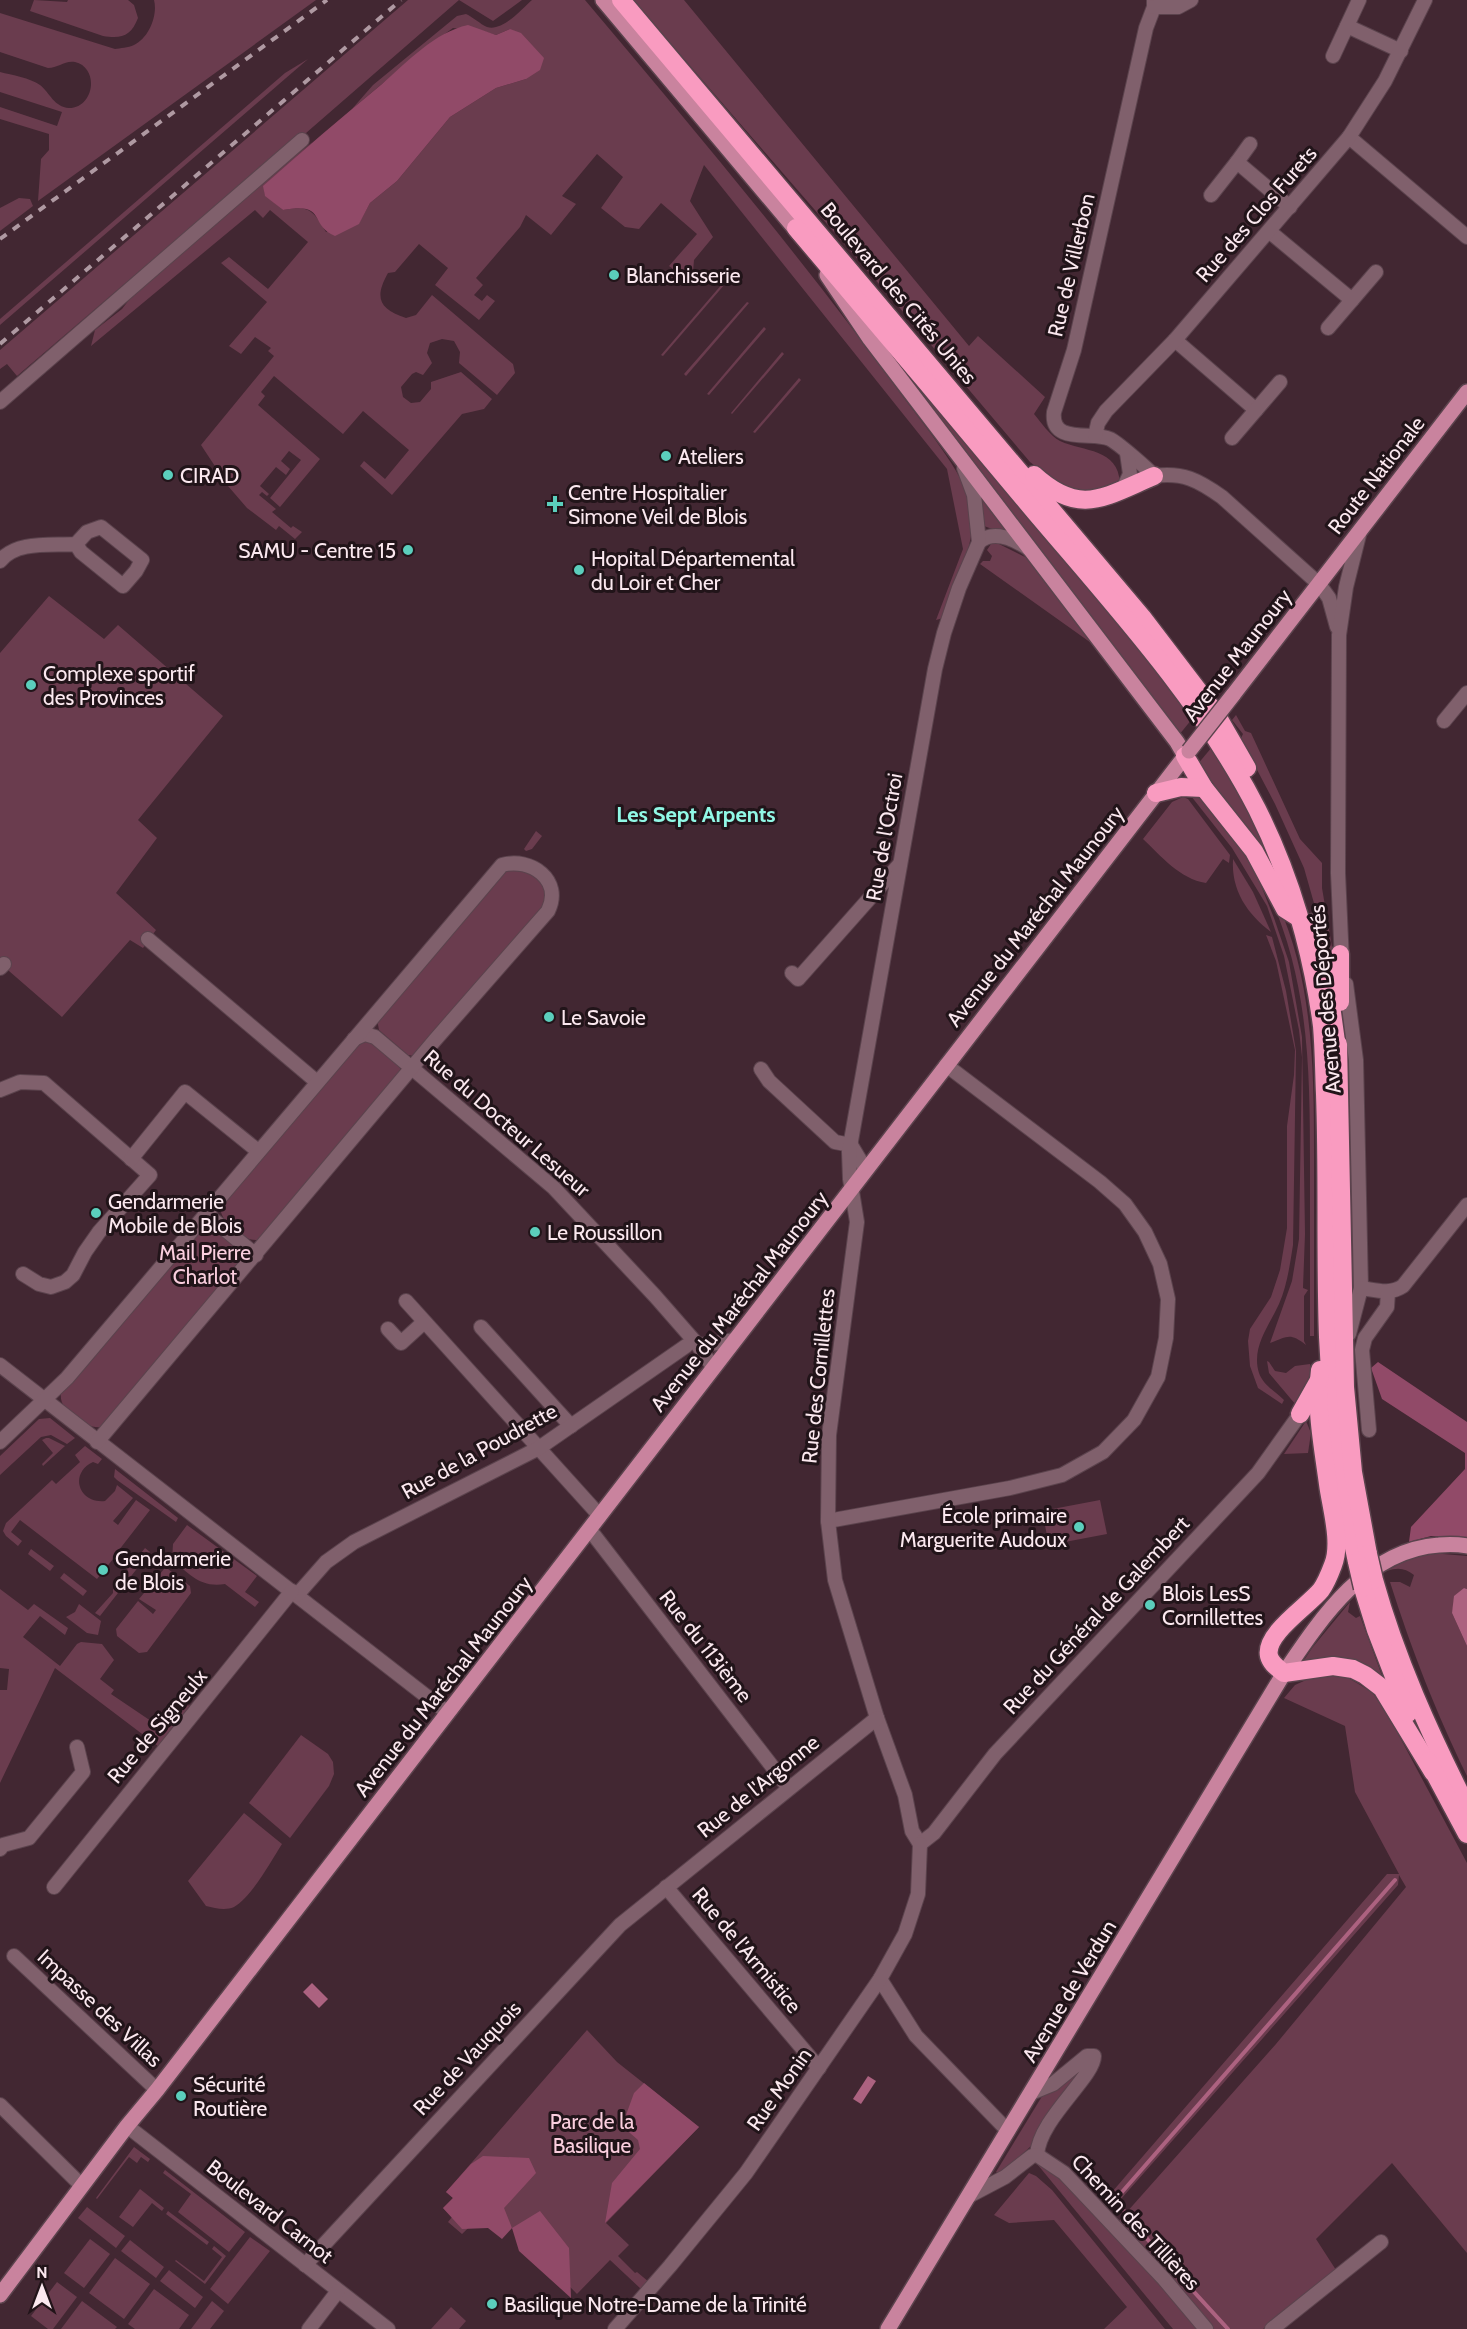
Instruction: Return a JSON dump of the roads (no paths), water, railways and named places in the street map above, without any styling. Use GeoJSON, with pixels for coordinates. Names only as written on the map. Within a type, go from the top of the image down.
{"type":"FeatureCollection","features":[{"type":"Feature","properties":{"kind":"highway","name":"Boulevard des Cités Unies"},"geometry":{"type":"LineString","coordinates":[[621,0],[1142,617],[1216,714],[1257,785],[1296,869],[1322,955],[1338,1056]]}},
{"type":"Feature","properties":{"kind":"highway","name":"Boulevard des Cités Unies"},"geometry":{"type":"LineString","coordinates":[[796,228],[1122,615],[1193,707],[1234,768],[1257,809],[1274,846],[1300,918]]}},
{"type":"Feature","properties":{"kind":"highway"},"geometry":{"type":"LineString","coordinates":[[984,430],[1050,489],[1069,499],[1087,501],[1154,476]]}},
{"type":"Feature","properties":{"kind":"highway"},"geometry":{"type":"LineString","coordinates":[[1187,753],[1204,788],[1254,852],[1285,909],[1300,918]]}},
{"type":"Feature","properties":{"kind":"highway"},"geometry":{"type":"LineString","coordinates":[[1156,793],[1181,787],[1204,788]]}},
{"type":"Feature","properties":{"kind":"highway","name":"Avenue des Déportés"},"geometry":{"type":"LineString","coordinates":[[1300,918],[1312,967],[1323,1049],[1331,1362],[1353,1472],[1365,1573],[1385,1620],[1438,1766]]}},
{"type":"Feature","properties":{"kind":"highway"},"geometry":{"type":"LineString","coordinates":[[1338,1056],[1340,954]]}},
{"type":"Feature","properties":{"kind":"highway","name":"Avenue des Déportés"},"geometry":{"type":"LineString","coordinates":[[1331,1362],[1338,1056]]}},
{"type":"Feature","properties":{"kind":"highway"},"geometry":{"type":"LineString","coordinates":[[1300,1414],[1331,1362]]}},
{"type":"Feature","properties":{"kind":"highway"},"geometry":{"type":"LineString","coordinates":[[1331,1362],[1321,1418],[1336,1532],[1335,1563],[1321,1589],[1278,1633],[1270,1644],[1268,1654],[1271,1663],[1284,1673],[1333,1666],[1353,1669],[1382,1688],[1401,1722],[1438,1766],[1467,1807]]}},
{"type":"Feature","properties":{"kind":"highway"},"geometry":{"type":"LineString","coordinates":[[1300,1414],[1310,1413],[1321,1418]]}},
{"type":"Feature","properties":{"kind":"highway"},"geometry":{"type":"LineString","coordinates":[[1438,1766],[1467,1795]]}},
{"type":"Feature","properties":{"kind":"highway"},"geometry":{"type":"LineString","coordinates":[[1438,1766],[1467,1834]]}},
{"type":"Feature","properties":{"kind":"main road","name":"Boulevard des Cités Unies"},"geometry":{"type":"LineString","coordinates":[[603,0],[796,228]]}},
{"type":"Feature","properties":{"kind":"main road"},"geometry":{"type":"LineString","coordinates":[[796,228],[870,339],[1187,753]]}},
{"type":"Feature","properties":{"kind":"main road","name":"Route Nationale"},"geometry":{"type":"LineString","coordinates":[[1319,584],[1467,392]]}},
{"type":"Feature","properties":{"kind":"main road","name":"Avenue Maunoury"},"geometry":{"type":"LineString","coordinates":[[1187,753],[1319,584]]}},
{"type":"Feature","properties":{"kind":"main road","name":"Avenue du Maréchal Maunoury"},"geometry":{"type":"LineString","coordinates":[[0,2295],[127,2126],[590,1530],[1187,753]]}},
{"type":"Feature","properties":{"kind":"main road","name":"Avenue de Verdun"},"geometry":{"type":"LineString","coordinates":[[888,2329],[1284,1673],[1328,1611],[1365,1573],[1410,1550],[1458,1544],[1467,1546]]}},
{"type":"Feature","properties":{"kind":"street"},"geometry":{"type":"LineString","coordinates":[[1154,3],[1178,7],[1191,0]]}},
{"type":"Feature","properties":{"kind":"street"},"geometry":{"type":"LineString","coordinates":[[1333,56],[1359,0]]}},
{"type":"Feature","properties":{"kind":"street","name":"Rue des Clos Furets"},"geometry":{"type":"LineString","coordinates":[[1095,436],[1098,423],[1106,411],[1174,340],[1270,232],[1349,137],[1385,81],[1425,0]]}},
{"type":"Feature","properties":{"kind":"street","name":"Rue de Villerbon"},"geometry":{"type":"LineString","coordinates":[[1154,3],[1146,28],[1074,350],[1054,417],[1057,426],[1066,433],[1111,439],[1154,476]]}},
{"type":"Feature","properties":{"kind":"street"},"geometry":{"type":"LineString","coordinates":[[1347,26],[1401,51]]}},
{"type":"Feature","properties":{"kind":"street"},"geometry":{"type":"LineString","coordinates":[[1349,137],[1467,237]]}},
{"type":"Feature","properties":{"kind":"street"},"geometry":{"type":"LineString","coordinates":[[0,402],[302,140]]}},
{"type":"Feature","properties":{"kind":"street"},"geometry":{"type":"LineString","coordinates":[[1210,195],[1250,144]]}},
{"type":"Feature","properties":{"kind":"street"},"geometry":{"type":"LineString","coordinates":[[1237,162],[1290,207]]}},
{"type":"Feature","properties":{"kind":"street"},"geometry":{"type":"LineString","coordinates":[[1270,232],[1352,300]]}},
{"type":"Feature","properties":{"kind":"street"},"geometry":{"type":"LineString","coordinates":[[1328,327],[1376,272]]}},
{"type":"Feature","properties":{"kind":"street"},"geometry":{"type":"LineString","coordinates":[[1174,340],[1256,410]]}},
{"type":"Feature","properties":{"kind":"street"},"geometry":{"type":"LineString","coordinates":[[1232,438],[1280,382]]}},
{"type":"Feature","properties":{"kind":"street"},"geometry":{"type":"LineString","coordinates":[[1123,489],[1130,474],[1127,453]]}},
{"type":"Feature","properties":{"kind":"street","name":"Rue de l'Octroi"},"geometry":{"type":"LineString","coordinates":[[852,1188],[848,1161],[935,669],[959,588],[979,542],[974,495],[959,458]]}},
{"type":"Feature","properties":{"kind":"street"},"geometry":{"type":"LineString","coordinates":[[1154,476],[1167,474],[1183,476],[1207,486],[1319,584]]}},
{"type":"Feature","properties":{"kind":"street"},"geometry":{"type":"LineString","coordinates":[[0,561],[16,548],[76,544],[87,532],[101,527],[142,560],[123,586],[81,552],[76,544]]}},
{"type":"Feature","properties":{"kind":"street","name":"Avenue des Déportés"},"geometry":{"type":"LineString","coordinates":[[1331,1362],[1361,1288],[1356,1060],[1350,1005],[1340,954],[1337,722],[1339,635],[1346,587],[1360,530]]}},
{"type":"Feature","properties":{"kind":"street"},"geometry":{"type":"LineString","coordinates":[[979,542],[986,536],[994,535],[1020,543],[1033,552]]}},
{"type":"Feature","properties":{"kind":"street","name":"Avenue des Déportés"},"geometry":{"type":"LineString","coordinates":[[1319,584],[1331,603],[1339,635]]}},
{"type":"Feature","properties":{"kind":"street"},"geometry":{"type":"LineString","coordinates":[[1444,721],[1467,693]]}},
{"type":"Feature","properties":{"kind":"street"},"geometry":{"type":"LineString","coordinates":[[0,1442],[67,1378],[502,865],[524,862],[548,881],[553,891],[553,901],[548,911],[412,1068],[98,1442]]}},
{"type":"Feature","properties":{"kind":"street"},"geometry":{"type":"LineString","coordinates":[[792,973],[798,979],[901,862]]}},
{"type":"Feature","properties":{"kind":"street"},"geometry":{"type":"LineString","coordinates":[[148,939],[317,1082]]}},
{"type":"Feature","properties":{"kind":"street"},"geometry":{"type":"LineString","coordinates":[[372,1017],[370,1028],[375,1037]]}},
{"type":"Feature","properties":{"kind":"street"},"geometry":{"type":"LineString","coordinates":[[353,1040],[365,1034],[375,1037]]}},
{"type":"Feature","properties":{"kind":"street","name":"Rue du Docteur Lesueur"},"geometry":{"type":"LineString","coordinates":[[375,1037],[554,1188],[623,1264],[691,1345],[713,1367]]}},
{"type":"Feature","properties":{"kind":"street"},"geometry":{"type":"LineString","coordinates":[[828,1521],[1010,1488],[1062,1475],[1103,1452],[1134,1420],[1158,1377],[1167,1338],[1168,1299],[1160,1264],[1144,1232],[1125,1204],[1100,1182],[946,1065]]}},
{"type":"Feature","properties":{"kind":"street"},"geometry":{"type":"LineString","coordinates":[[761,1069],[769,1081],[835,1142],[851,1145],[866,1170]]}},
{"type":"Feature","properties":{"kind":"street"},"geometry":{"type":"LineString","coordinates":[[0,1090],[20,1082],[44,1083],[150,1175],[99,1232],[73,1275],[65,1282],[51,1287],[39,1284],[23,1274]]}},
{"type":"Feature","properties":{"kind":"street"},"geometry":{"type":"LineString","coordinates":[[131,1159],[185,1092],[258,1151]]}},
{"type":"Feature","properties":{"kind":"street","name":"Rue des Cornillettes"},"geometry":{"type":"LineString","coordinates":[[852,1188],[857,1222],[829,1435],[828,1521],[835,1580],[877,1718],[905,1795],[912,1831],[920,1844]]}},
{"type":"Feature","properties":{"kind":"street"},"geometry":{"type":"LineString","coordinates":[[1361,1288],[1388,1292],[1403,1286],[1467,1205]]}},
{"type":"Feature","properties":{"kind":"street"},"geometry":{"type":"LineString","coordinates":[[205,1213],[256,1255]]}},
{"type":"Feature","properties":{"kind":"street"},"geometry":{"type":"LineString","coordinates":[[1369,1430],[1362,1350],[1365,1338],[1387,1307],[1388,1292]]}},
{"type":"Feature","properties":{"kind":"street"},"geometry":{"type":"LineString","coordinates":[[406,1301],[600,1516]]}},
{"type":"Feature","properties":{"kind":"street"},"geometry":{"type":"LineString","coordinates":[[388,1329],[401,1343],[424,1322]]}},
{"type":"Feature","properties":{"kind":"street"},"geometry":{"type":"LineString","coordinates":[[480,1326],[571,1426]]}},
{"type":"Feature","properties":{"kind":"street"},"geometry":{"type":"LineString","coordinates":[[691,1345],[735,1340]]}},
{"type":"Feature","properties":{"kind":"street","name":"Rue de la Poudrette"},"geometry":{"type":"LineString","coordinates":[[294,1593],[326,1562],[354,1542],[539,1448],[691,1345]]}},
{"type":"Feature","properties":{"kind":"street"},"geometry":{"type":"LineString","coordinates":[[0,1365],[448,1713]]}},
{"type":"Feature","properties":{"kind":"street","name":"Rue du Général de Galembert"},"geometry":{"type":"LineString","coordinates":[[920,1844],[934,1833],[995,1754],[1258,1473],[1300,1414]]}},
{"type":"Feature","properties":{"kind":"street","name":"Rue du 113ième"},"geometry":{"type":"LineString","coordinates":[[590,1530],[788,1788]]}},
{"type":"Feature","properties":{"kind":"street","name":"Rue de Signeulx"},"geometry":{"type":"LineString","coordinates":[[54,1887],[294,1593]]}},
{"type":"Feature","properties":{"kind":"street","name":"Rue de l'Argonne"},"geometry":{"type":"LineString","coordinates":[[666,1887],[877,1718]]}},
{"type":"Feature","properties":{"kind":"street"},"geometry":{"type":"LineString","coordinates":[[0,1849],[3,1845],[29,1838],[83,1772],[77,1747]]}},
{"type":"Feature","properties":{"kind":"street","name":"Rue Monin"},"geometry":{"type":"LineString","coordinates":[[615,2329],[746,2173],[880,1979],[905,1934],[918,1894],[920,1844]]}},
{"type":"Feature","properties":{"kind":"street","name":"Rue de l'Armistice"},"geometry":{"type":"LineString","coordinates":[[666,1887],[819,2068]]}},
{"type":"Feature","properties":{"kind":"street","name":"Rue de Vauquois"},"geometry":{"type":"LineString","coordinates":[[305,2265],[362,2193],[620,1925],[666,1887]]}},
{"type":"Feature","properties":{"kind":"street","name":"Impasse des Villas"},"geometry":{"type":"LineString","coordinates":[[14,1956],[157,2090]]}},
{"type":"Feature","properties":{"kind":"street"},"geometry":{"type":"LineString","coordinates":[[880,1979],[916,2037],[1008,2131]]}},
{"type":"Feature","properties":{"kind":"street"},"geometry":{"type":"LineString","coordinates":[[969,2196],[1005,2177],[1032,2156],[1037,2155],[1041,2137],[1053,2116],[1091,2067],[1094,2056],[1087,2056],[1053,2084],[1031,2093]]}},
{"type":"Feature","properties":{"kind":"street"},"geometry":{"type":"LineString","coordinates":[[0,2105],[82,2186]]}},
{"type":"Feature","properties":{"kind":"street","name":"Boulevard Carnot"},"geometry":{"type":"LineString","coordinates":[[127,2126],[388,2329]]}},
{"type":"Feature","properties":{"kind":"street","name":"Chemin des Tillières"},"geometry":{"type":"LineString","coordinates":[[1037,2155],[1064,2173],[1164,2279],[1206,2329]]}},
{"type":"Feature","properties":{"kind":"street"},"geometry":{"type":"LineString","coordinates":[[1272,2329],[1381,2242]]}},
{"type":"Feature","properties":{"kind":"street"},"geometry":{"type":"LineString","coordinates":[[309,2329],[338,2291]]}},
{"type":"Feature","properties":{"kind":"waterway"},"geometry":{"type":"LineString","coordinates":[[1228,2329],[1163,2258],[1115,2200],[1395,1880]]}},
{"type":"Feature","properties":{"kind":"railway"},"geometry":{"type":"LineString","coordinates":[[0,239],[327,0]]}},
{"type":"Feature","properties":{"kind":"railway"},"geometry":{"type":"LineString","coordinates":[[0,344],[401,0]]}},
{"type":"Feature","properties":{"kind":"place","name":"Blanchisserie"},"geometry":{"type":"Point","coordinates":[614,275]}},
{"type":"Feature","properties":{"kind":"place","name":"Ateliers"},"geometry":{"type":"Point","coordinates":[666,456]}},
{"type":"Feature","properties":{"kind":"place","name":"CIRAD"},"geometry":{"type":"Point","coordinates":[168,475]}},
{"type":"Feature","properties":{"kind":"place","name":"Centre Hospitalier Simone Veil de Blois"},"geometry":{"type":"Point","coordinates":[555,504]}},
{"type":"Feature","properties":{"kind":"place","name":"SAMU - Centre 15"},"geometry":{"type":"Point","coordinates":[408,550]}},
{"type":"Feature","properties":{"kind":"place","name":"Hopital Départemental du Loir et Cher"},"geometry":{"type":"Point","coordinates":[579,570]}},
{"type":"Feature","properties":{"kind":"place","name":"Complexe sportif des Provinces"},"geometry":{"type":"Point","coordinates":[31,685]}},
{"type":"Feature","properties":{"kind":"place","name":"Le Savoie"},"geometry":{"type":"Point","coordinates":[549,1017]}},
{"type":"Feature","properties":{"kind":"place","name":"Gendarmerie Mobile de Blois"},"geometry":{"type":"Point","coordinates":[96,1213]}},
{"type":"Feature","properties":{"kind":"place","name":"Le Roussillon"},"geometry":{"type":"Point","coordinates":[535,1232]}},
{"type":"Feature","properties":{"kind":"place","name":"École primaire Marguerite Audoux"},"geometry":{"type":"Point","coordinates":[1079,1527]}},
{"type":"Feature","properties":{"kind":"place","name":"Gendarmerie de Blois"},"geometry":{"type":"Point","coordinates":[103,1570]}},
{"type":"Feature","properties":{"kind":"place","name":"Blois LesS Cornillettes"},"geometry":{"type":"Point","coordinates":[1150,1605]}},
{"type":"Feature","properties":{"kind":"place","name":"Sécurité Routière"},"geometry":{"type":"Point","coordinates":[181,2096]}},
{"type":"Feature","properties":{"kind":"place","name":"Basilique Notre-Dame de la Trinité"},"geometry":{"type":"Point","coordinates":[492,2304]}},
{"type":"Feature","properties":{"kind":"district","name":"Les Sept Arpents"},"geometry":{"type":"Point","coordinates":[696,814]}},
{"type":"Feature","properties":{"kind":"park label","name":"Mail Pierre Charlot"},"geometry":{"type":"Point","coordinates":[205,1264]}},
{"type":"Feature","properties":{"kind":"park label","name":"Parc de la Basilique"},"geometry":{"type":"Point","coordinates":[592,2133]}}]}
